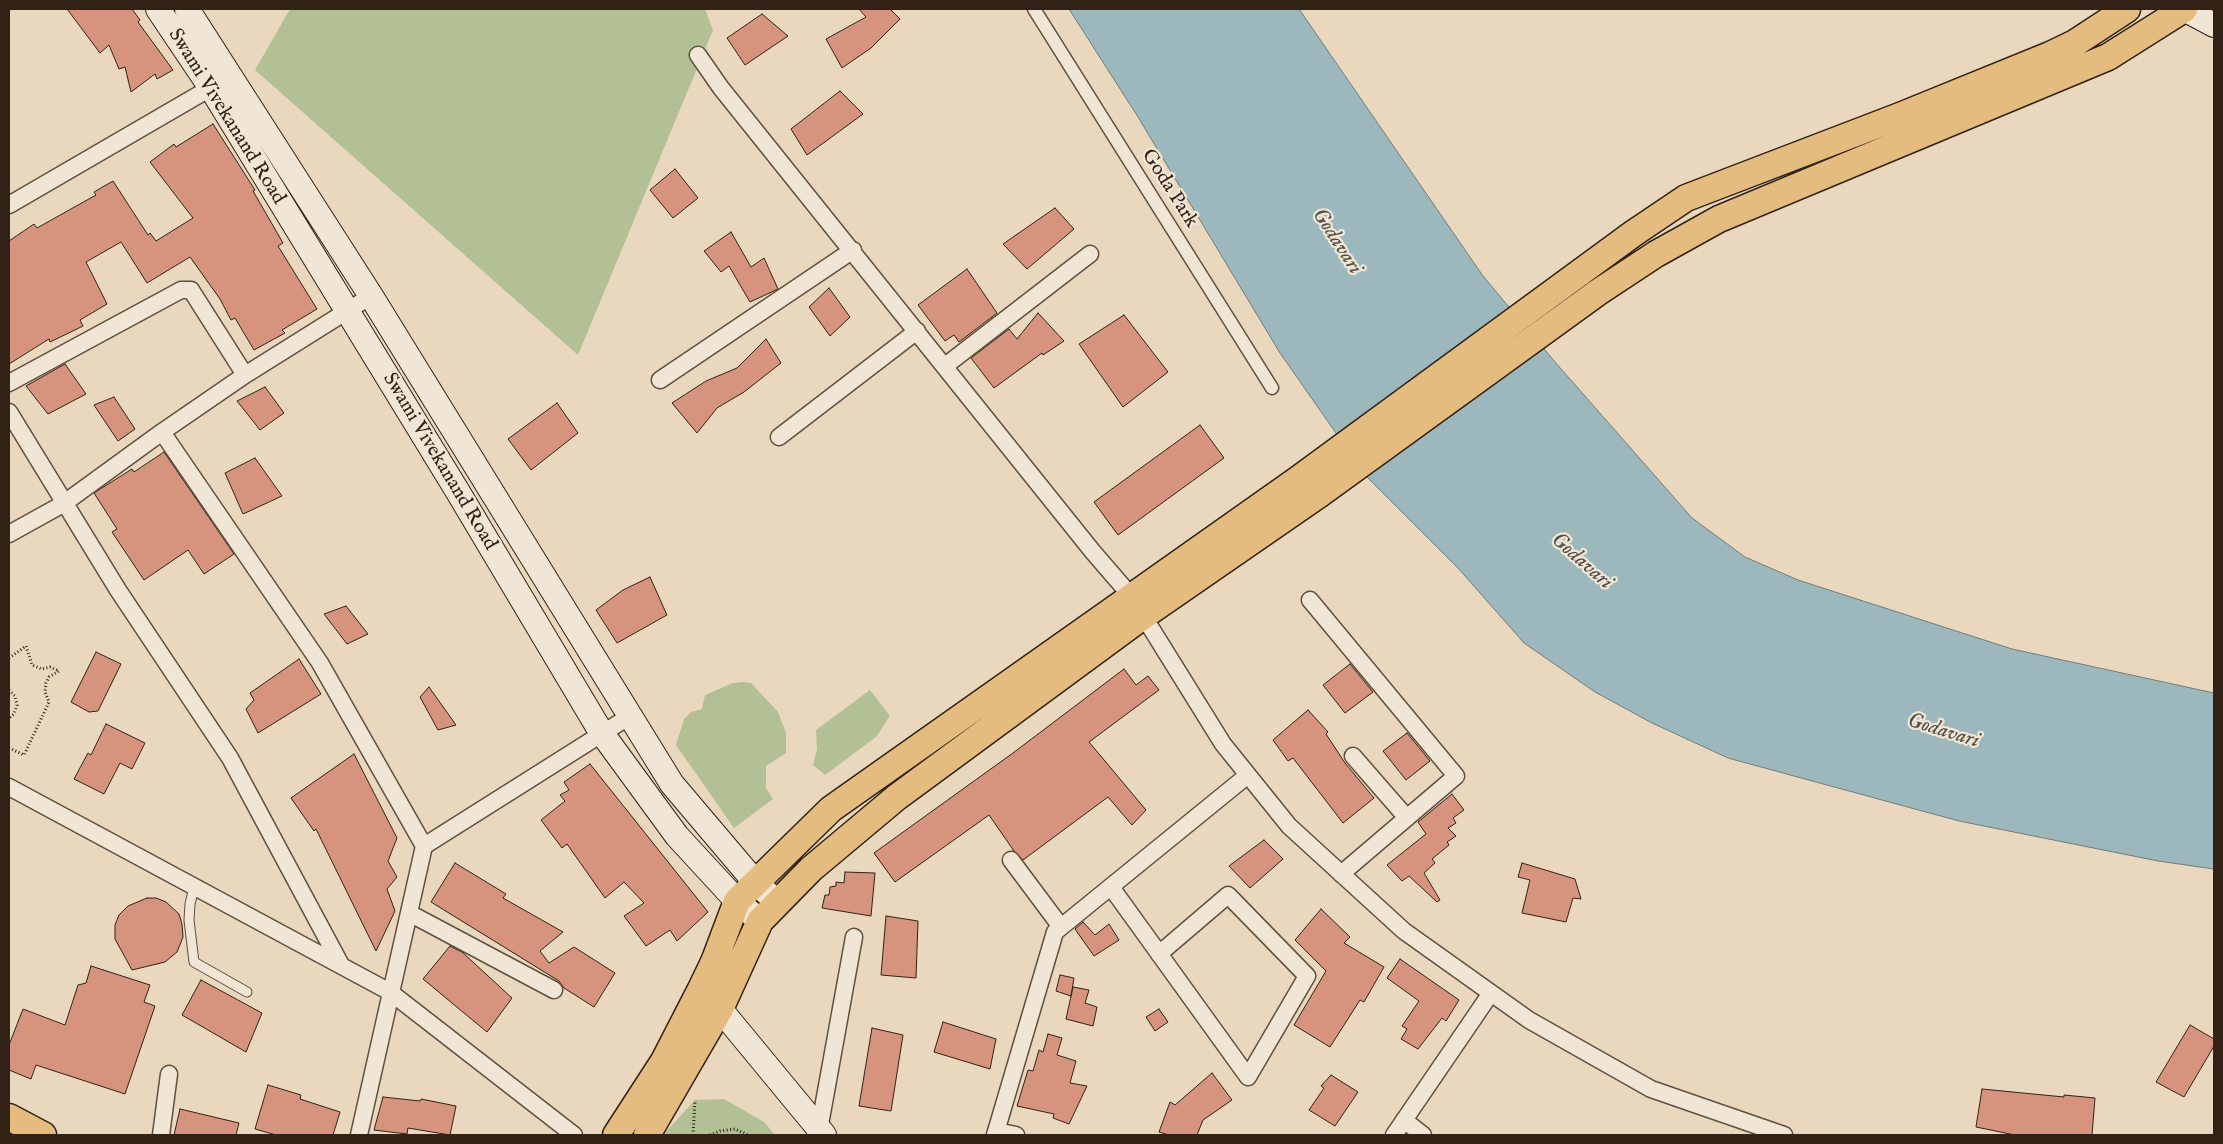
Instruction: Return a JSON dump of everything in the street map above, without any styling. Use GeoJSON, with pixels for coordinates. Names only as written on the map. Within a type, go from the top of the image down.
{"type":"FeatureCollection","features":[{"type":"Feature","properties":{"kind":"main road","name":"Swami Vivekanand Road"},"geometry":{"type":"LineString","coordinates":[[158,9],[221,82],[347,312],[458,492],[601,732],[677,836],[737,901],[760,921]]}},
{"type":"Feature","properties":{"kind":"main road"},"geometry":{"type":"LineString","coordinates":[[187,9],[221,82],[371,296],[672,784],[755,882],[778,903]]}},
{"type":"Feature","properties":{"kind":"main road"},"geometry":{"type":"LineString","coordinates":[[647,1135],[720,1009],[760,921],[811,868],[897,797],[1297,480],[1634,233],[1686,198],[1900,116],[2050,55],[2075,43],[2127,9]]}},
{"type":"Feature","properties":{"kind":"main road"},"geometry":{"type":"LineString","coordinates":[[616,1135],[664,1060],[700,991],[714,962],[737,901],[831,809],[1137,606],[1321,493],[1597,294],[1656,254],[1719,219],[2079,70],[2108,56],[2184,9],[2214,25]]}},
{"type":"Feature","properties":{"kind":"main road"},"geometry":{"type":"LineString","coordinates":[[700,991],[720,1009],[822,1133]]}},
{"type":"Feature","properties":{"kind":"main road"},"geometry":{"type":"LineString","coordinates":[[9,1117],[43,1135]]}},
{"type":"Feature","properties":{"kind":"street","name":"Goda Park"},"geometry":{"type":"LineString","coordinates":[[1034,9],[1272,388]]}},
{"type":"Feature","properties":{"kind":"street"},"geometry":{"type":"LineString","coordinates":[[698,55],[721,88],[1137,606],[1223,744],[1289,826],[1404,931],[1529,1020],[1651,1088],[1784,1135]]}},
{"type":"Feature","properties":{"kind":"street"},"geometry":{"type":"LineString","coordinates":[[9,205],[221,82]]}},
{"type":"Feature","properties":{"kind":"street"},"geometry":{"type":"LineString","coordinates":[[660,380],[853,250]]}},
{"type":"Feature","properties":{"kind":"street"},"geometry":{"type":"LineString","coordinates":[[945,366],[1090,254]]}},
{"type":"Feature","properties":{"kind":"street"},"geometry":{"type":"LineString","coordinates":[[9,383],[181,290],[191,290],[245,375]]}},
{"type":"Feature","properties":{"kind":"street"},"geometry":{"type":"LineString","coordinates":[[9,534],[63,504],[245,375],[371,296]]}},
{"type":"Feature","properties":{"kind":"street"},"geometry":{"type":"LineString","coordinates":[[779,437],[917,331]]}},
{"type":"Feature","properties":{"kind":"street"},"geometry":{"type":"LineString","coordinates":[[9,412],[63,504],[230,758],[341,965]]}},
{"type":"Feature","properties":{"kind":"street"},"geometry":{"type":"LineString","coordinates":[[162,432],[320,663],[424,846],[359,1135]]}},
{"type":"Feature","properties":{"kind":"street"},"geometry":{"type":"LineString","coordinates":[[1310,600],[1456,776],[1342,874]]}},
{"type":"Feature","properties":{"kind":"street"},"geometry":{"type":"LineString","coordinates":[[424,846],[601,732],[630,716]]}},
{"type":"Feature","properties":{"kind":"street"},"geometry":{"type":"LineString","coordinates":[[1353,756],[1406,818]]}},
{"type":"Feature","properties":{"kind":"street"},"geometry":{"type":"LineString","coordinates":[[1016,1135],[996,1133],[1055,932],[1248,775]]}},
{"type":"Feature","properties":{"kind":"street"},"geometry":{"type":"LineString","coordinates":[[9,787],[390,992],[574,1135]]}},
{"type":"Feature","properties":{"kind":"street"},"geometry":{"type":"LineString","coordinates":[[1011,860],[1061,927]]}},
{"type":"Feature","properties":{"kind":"street"},"geometry":{"type":"LineString","coordinates":[[1111,887],[1159,954],[1248,1077],[1307,976],[1228,895],[1159,954]]}},
{"type":"Feature","properties":{"kind":"street"},"geometry":{"type":"LineString","coordinates":[[408,912],[554,990]]}},
{"type":"Feature","properties":{"kind":"street"},"geometry":{"type":"LineString","coordinates":[[822,1133],[854,937]]}},
{"type":"Feature","properties":{"kind":"street"},"geometry":{"type":"LineString","coordinates":[[1394,1135],[1491,993]]}},
{"type":"Feature","properties":{"kind":"street"},"geometry":{"type":"LineString","coordinates":[[161,1135],[169,1074]]}},
{"type":"Feature","properties":{"kind":"street"},"geometry":{"type":"LineString","coordinates":[[1404,1120],[1423,1135]]}},
{"type":"Feature","properties":{"kind":"lane"},"geometry":{"type":"LineString","coordinates":[[194,887],[189,920],[194,962],[246,992]]}},
{"type":"Feature","properties":{"kind":"path"},"geometry":{"type":"LineString","coordinates":[[9,658],[26,646],[32,666],[42,669],[50,667],[59,671],[48,677],[45,692],[49,702],[24,755],[9,748]]}},
{"type":"Feature","properties":{"kind":"path"},"geometry":{"type":"LineString","coordinates":[[9,690],[15,696],[17,706],[14,714],[9,718]]}},
{"type":"Feature","properties":{"kind":"path"},"geometry":{"type":"LineString","coordinates":[[693,1135],[695,1100]]}},
{"type":"Feature","properties":{"kind":"path"},"geometry":{"type":"LineString","coordinates":[[710,1135],[720,1130],[735,1129],[748,1135]]}},
{"type":"Feature","properties":{"kind":"green space"},"geometry":{"type":"Polygon","coordinates":[[[290,9],[705,9],[713,30],[578,355],[255,70],[290,9]]]}},
{"type":"Feature","properties":{"kind":"green space"},"geometry":{"type":"Polygon","coordinates":[[[733,683],[751,683],[778,712],[786,733],[786,753],[766,766],[766,788],[773,799],[734,828],[676,745],[684,719],[691,712],[702,709],[705,695],[733,683]]]}},
{"type":"Feature","properties":{"kind":"green space"},"geometry":{"type":"Polygon","coordinates":[[[870,690],[890,716],[876,737],[825,775],[813,765],[817,749],[816,730],[870,690]]]}},
{"type":"Feature","properties":{"kind":"green space"},"geometry":{"type":"Polygon","coordinates":[[[724,1099],[764,1122],[775,1135],[663,1135],[695,1100],[724,1099]]]}},
{"type":"Feature","properties":{"kind":"water","name":"Godavari"},"geometry":{"type":"Polygon","coordinates":[[[1069,9],[1299,9],[1483,276],[1555,362],[1692,518],[1745,557],[1798,580],[2012,649],[2214,693],[2214,869],[2158,861],[1959,821],[1728,758],[1652,723],[1595,692],[1524,643],[1458,568],[1366,476],[1280,353],[1138,117],[1069,9]]]}},
{"type":"Feature","properties":{"kind":"building"},"geometry":{"type":"Polygon","coordinates":[[[67,9],[132,9],[140,20],[138,22],[173,70],[157,79],[155,74],[131,92],[125,67],[119,69],[109,45],[100,53],[67,9]]]}},
{"type":"Feature","properties":{"kind":"building"},"geometry":{"type":"Polygon","coordinates":[[[859,9],[890,9],[900,19],[871,48],[842,68],[826,39],[866,17],[859,9]]]}},
{"type":"Feature","properties":{"kind":"building"},"geometry":{"type":"Polygon","coordinates":[[[762,14],[788,36],[745,65],[727,38],[762,14]]]}},
{"type":"Feature","properties":{"kind":"building"},"geometry":{"type":"Polygon","coordinates":[[[840,91],[863,114],[807,155],[791,129],[840,91]]]}},
{"type":"Feature","properties":{"kind":"building"},"geometry":{"type":"Polygon","coordinates":[[[213,124],[255,190],[253,191],[283,243],[278,246],[317,309],[282,330],[285,333],[254,350],[235,318],[231,320],[220,299],[190,257],[147,283],[121,242],[86,262],[107,304],[80,320],[83,326],[50,342],[49,339],[9,364],[9,241],[34,224],[37,228],[96,195],[94,192],[113,181],[148,235],[150,233],[156,241],[193,218],[150,162],[174,144],[176,147],[213,124]]]}},
{"type":"Feature","properties":{"kind":"building"},"geometry":{"type":"Polygon","coordinates":[[[675,169],[698,198],[673,218],[650,190],[675,169]]]}},
{"type":"Feature","properties":{"kind":"building"},"geometry":{"type":"Polygon","coordinates":[[[1055,208],[1074,229],[1027,269],[1003,244],[1055,208]]]}},
{"type":"Feature","properties":{"kind":"building"},"geometry":{"type":"Polygon","coordinates":[[[731,232],[751,267],[764,258],[778,289],[750,302],[729,266],[721,272],[704,251],[731,232]]]}},
{"type":"Feature","properties":{"kind":"building"},"geometry":{"type":"Polygon","coordinates":[[[967,269],[997,313],[959,342],[954,335],[945,341],[918,305],[967,269]]]}},
{"type":"Feature","properties":{"kind":"building"},"geometry":{"type":"Polygon","coordinates":[[[829,288],[850,317],[830,336],[809,307],[829,288]]]}},
{"type":"Feature","properties":{"kind":"building"},"geometry":{"type":"Polygon","coordinates":[[[1038,313],[1064,341],[1043,355],[1042,353],[994,388],[971,358],[1009,329],[1017,339],[1038,313]]]}},
{"type":"Feature","properties":{"kind":"building"},"geometry":{"type":"Polygon","coordinates":[[[1124,315],[1168,372],[1123,407],[1079,344],[1124,315]]]}},
{"type":"Feature","properties":{"kind":"building"},"geometry":{"type":"Polygon","coordinates":[[[766,339],[781,363],[744,392],[717,408],[697,433],[672,403],[706,381],[737,368],[766,339]]]}},
{"type":"Feature","properties":{"kind":"building"},"geometry":{"type":"Polygon","coordinates":[[[65,364],[86,394],[48,414],[26,386],[65,364]]]}},
{"type":"Feature","properties":{"kind":"building"},"geometry":{"type":"Polygon","coordinates":[[[265,387],[284,413],[260,430],[237,401],[265,387]]]}},
{"type":"Feature","properties":{"kind":"building"},"geometry":{"type":"Polygon","coordinates":[[[114,397],[135,429],[118,441],[94,405],[114,397]]]}},
{"type":"Feature","properties":{"kind":"building"},"geometry":{"type":"Polygon","coordinates":[[[557,403],[578,433],[531,470],[508,439],[557,403]]]}},
{"type":"Feature","properties":{"kind":"building"},"geometry":{"type":"Polygon","coordinates":[[[1200,425],[1224,458],[1118,535],[1094,502],[1200,425]]]}},
{"type":"Feature","properties":{"kind":"building"},"geometry":{"type":"Polygon","coordinates":[[[164,452],[234,554],[204,574],[188,550],[144,580],[112,532],[117,529],[94,493],[132,469],[134,472],[164,452]]]}},
{"type":"Feature","properties":{"kind":"building"},"geometry":{"type":"Polygon","coordinates":[[[255,458],[282,496],[243,514],[225,473],[255,458]]]}},
{"type":"Feature","properties":{"kind":"building"},"geometry":{"type":"Polygon","coordinates":[[[650,577],[667,615],[617,643],[596,610],[623,590],[650,577]]]}},
{"type":"Feature","properties":{"kind":"building"},"geometry":{"type":"Polygon","coordinates":[[[346,606],[368,634],[347,644],[324,614],[346,606]]]}},
{"type":"Feature","properties":{"kind":"building"},"geometry":{"type":"Polygon","coordinates":[[[96,652],[121,664],[98,711],[89,712],[71,702],[96,652]]]}},
{"type":"Feature","properties":{"kind":"building"},"geometry":{"type":"Polygon","coordinates":[[[299,659],[321,694],[258,733],[246,709],[254,700],[250,693],[299,659]]]}},
{"type":"Feature","properties":{"kind":"building"},"geometry":{"type":"Polygon","coordinates":[[[1350,664],[1373,692],[1345,713],[1323,685],[1350,664]]]}},
{"type":"Feature","properties":{"kind":"building"},"geometry":{"type":"Polygon","coordinates":[[[1124,669],[1136,685],[1148,676],[1159,690],[1089,742],[1146,810],[1132,825],[1108,797],[1023,860],[1014,851],[989,815],[895,882],[874,853],[1013,753],[1124,669]]]}},
{"type":"Feature","properties":{"kind":"building"},"geometry":{"type":"Polygon","coordinates":[[[429,687],[456,725],[438,730],[420,697],[429,687]]]}},
{"type":"Feature","properties":{"kind":"building"},"geometry":{"type":"Polygon","coordinates":[[[1308,710],[1328,732],[1326,734],[1345,763],[1374,798],[1343,823],[1293,758],[1288,761],[1273,740],[1308,710]]]}},
{"type":"Feature","properties":{"kind":"building"},"geometry":{"type":"Polygon","coordinates":[[[106,724],[145,743],[132,769],[120,763],[104,794],[74,779],[88,753],[91,755],[106,724]]]}},
{"type":"Feature","properties":{"kind":"building"},"geometry":{"type":"Polygon","coordinates":[[[1407,733],[1430,761],[1406,780],[1383,751],[1407,733]]]}},
{"type":"Feature","properties":{"kind":"building"},"geometry":{"type":"Polygon","coordinates":[[[354,754],[397,838],[388,861],[397,877],[387,889],[395,911],[376,951],[316,829],[314,831],[291,798],[354,754]]]}},
{"type":"Feature","properties":{"kind":"building"},"geometry":{"type":"Polygon","coordinates":[[[590,764],[708,912],[677,941],[670,930],[646,946],[624,916],[644,903],[624,882],[605,898],[567,844],[562,848],[541,820],[565,801],[560,795],[569,790],[564,782],[590,764]]]}},
{"type":"Feature","properties":{"kind":"building"},"geometry":{"type":"Polygon","coordinates":[[[1452,794],[1464,810],[1453,818],[1456,823],[1448,828],[1456,836],[1447,842],[1449,845],[1432,859],[1435,863],[1424,873],[1440,900],[1437,902],[1409,876],[1402,881],[1387,865],[1426,834],[1418,822],[1452,794]]]}},
{"type":"Feature","properties":{"kind":"building"},"geometry":{"type":"Polygon","coordinates":[[[1264,840],[1283,859],[1250,888],[1229,866],[1264,840]]]}},
{"type":"Feature","properties":{"kind":"building"},"geometry":{"type":"Polygon","coordinates":[[[455,863],[506,894],[503,898],[563,932],[540,951],[549,963],[574,947],[615,973],[594,1007],[564,988],[559,981],[431,902],[455,863]]]}},
{"type":"Feature","properties":{"kind":"building"},"geometry":{"type":"Polygon","coordinates":[[[1522,863],[1575,879],[1581,899],[1573,898],[1566,922],[1522,913],[1530,880],[1518,877],[1522,863]]]}},
{"type":"Feature","properties":{"kind":"building"},"geometry":{"type":"Polygon","coordinates":[[[845,872],[875,873],[871,916],[822,908],[825,895],[829,895],[830,887],[836,886],[836,882],[844,883],[845,872]]]}},
{"type":"Feature","properties":{"kind":"building"},"geometry":{"type":"Polygon","coordinates":[[[147,898],[156,898],[166,902],[179,914],[183,937],[177,952],[165,962],[132,970],[115,939],[115,925],[119,915],[128,906],[147,898]]]}},
{"type":"Feature","properties":{"kind":"building"},"geometry":{"type":"Polygon","coordinates":[[[1321,909],[1350,937],[1344,943],[1384,967],[1364,1002],[1360,1000],[1330,1047],[1294,1025],[1326,971],[1295,940],[1321,909]]]}},
{"type":"Feature","properties":{"kind":"building"},"geometry":{"type":"Polygon","coordinates":[[[886,916],[918,921],[916,978],[881,975],[886,916]]]}},
{"type":"Feature","properties":{"kind":"building"},"geometry":{"type":"Polygon","coordinates":[[[1083,922],[1095,935],[1109,924],[1119,940],[1094,956],[1075,929],[1083,922]]]}},
{"type":"Feature","properties":{"kind":"building"},"geometry":{"type":"Polygon","coordinates":[[[450,946],[462,952],[512,998],[487,1032],[423,979],[450,946]]]}},
{"type":"Feature","properties":{"kind":"building"},"geometry":{"type":"Polygon","coordinates":[[[1400,959],[1459,1000],[1446,1021],[1442,1018],[1418,1049],[1401,1039],[1407,1029],[1402,1026],[1419,1001],[1387,978],[1400,959]]]}},
{"type":"Feature","properties":{"kind":"building"},"geometry":{"type":"Polygon","coordinates":[[[91,966],[150,985],[144,1002],[155,1006],[125,1094],[36,1065],[31,1079],[9,1070],[9,1045],[23,1009],[65,1025],[78,985],[86,983],[91,966]]]}},
{"type":"Feature","properties":{"kind":"building"},"geometry":{"type":"Polygon","coordinates":[[[1060,975],[1074,978],[1071,996],[1056,991],[1060,975]]]}},
{"type":"Feature","properties":{"kind":"building"},"geometry":{"type":"Polygon","coordinates":[[[201,980],[262,1013],[246,1052],[182,1015],[201,980]]]}},
{"type":"Feature","properties":{"kind":"building"},"geometry":{"type":"Polygon","coordinates":[[[1073,987],[1089,990],[1085,1003],[1097,1007],[1093,1026],[1066,1019],[1073,987]]]}},
{"type":"Feature","properties":{"kind":"building"},"geometry":{"type":"Polygon","coordinates":[[[1159,1009],[1168,1022],[1155,1031],[1146,1017],[1159,1009]]]}},
{"type":"Feature","properties":{"kind":"building"},"geometry":{"type":"Polygon","coordinates":[[[943,1022],[996,1039],[990,1069],[934,1052],[943,1022]]]}},
{"type":"Feature","properties":{"kind":"building"},"geometry":{"type":"Polygon","coordinates":[[[2190,1025],[2214,1039],[2214,1046],[2184,1097],[2156,1082],[2190,1025]]]}},
{"type":"Feature","properties":{"kind":"building"},"geometry":{"type":"Polygon","coordinates":[[[872,1028],[903,1035],[891,1111],[859,1106],[872,1028]]]}},
{"type":"Feature","properties":{"kind":"building"},"geometry":{"type":"Polygon","coordinates":[[[1048,1034],[1062,1038],[1057,1055],[1076,1061],[1070,1083],[1087,1086],[1069,1124],[1053,1118],[1054,1114],[1017,1106],[1028,1070],[1033,1071],[1039,1050],[1043,1052],[1048,1034]]]}},
{"type":"Feature","properties":{"kind":"building"},"geometry":{"type":"Polygon","coordinates":[[[1212,1073],[1232,1100],[1203,1120],[1197,1135],[1169,1135],[1159,1132],[1170,1102],[1175,1105],[1212,1073]]]}},
{"type":"Feature","properties":{"kind":"building"},"geometry":{"type":"Polygon","coordinates":[[[1331,1075],[1358,1092],[1335,1126],[1309,1110],[1324,1088],[1321,1086],[1331,1075]]]}},
{"type":"Feature","properties":{"kind":"building"},"geometry":{"type":"Polygon","coordinates":[[[268,1085],[301,1095],[300,1099],[340,1112],[333,1135],[276,1135],[255,1129],[268,1085]]]}},
{"type":"Feature","properties":{"kind":"building"},"geometry":{"type":"Polygon","coordinates":[[[1982,1089],[2095,1098],[2092,1135],[2015,1135],[1976,1127],[1982,1089]]]}},
{"type":"Feature","properties":{"kind":"building"},"geometry":{"type":"Polygon","coordinates":[[[383,1097],[420,1101],[421,1099],[456,1106],[450,1135],[408,1128],[407,1134],[374,1130],[383,1097]]]}},
{"type":"Feature","properties":{"kind":"building"},"geometry":{"type":"Polygon","coordinates":[[[180,1109],[239,1123],[236,1135],[174,1135],[180,1109]]]}}]}
